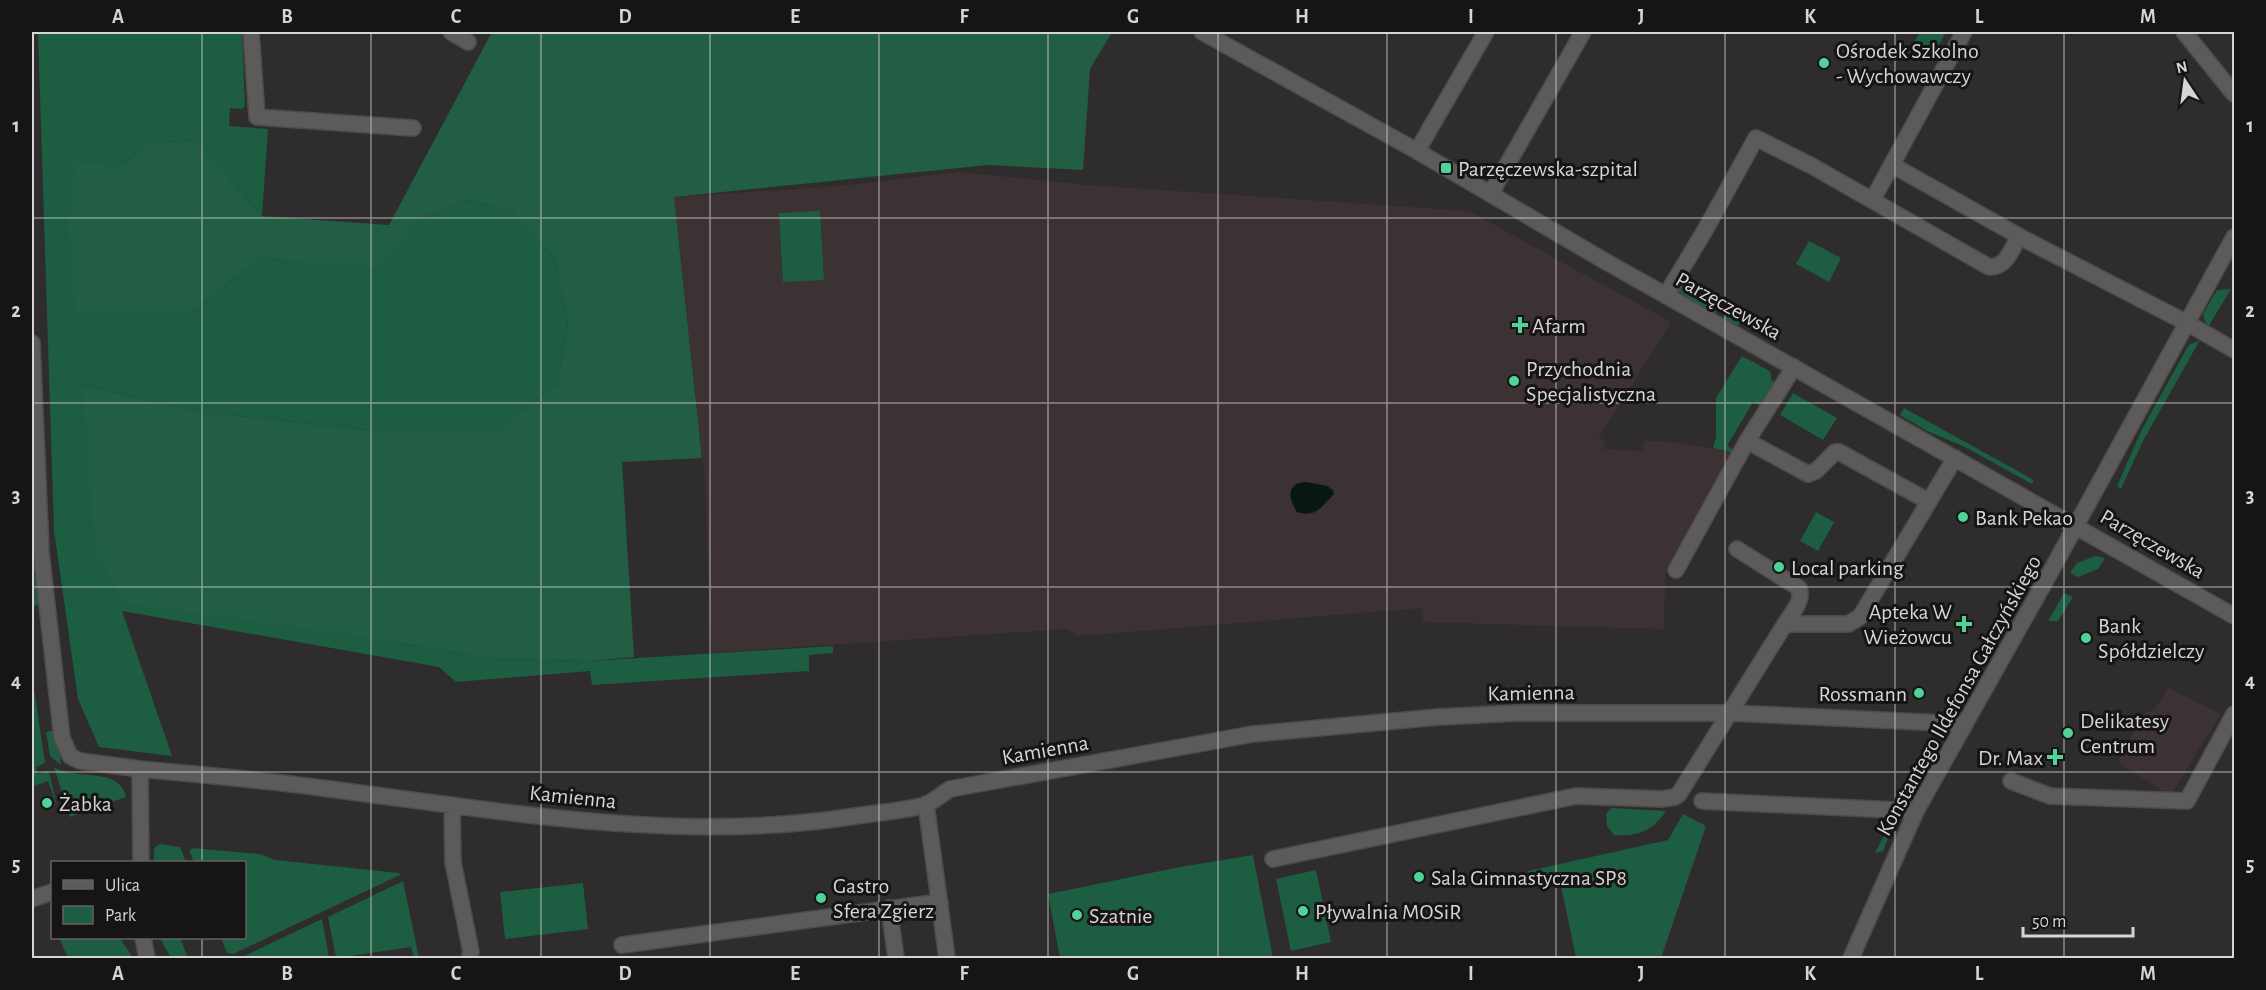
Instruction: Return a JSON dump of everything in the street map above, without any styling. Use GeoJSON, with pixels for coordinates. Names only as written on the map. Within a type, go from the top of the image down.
{"type":"FeatureCollection","features":[{"type":"Feature","properties":{"kind":"street"},"geometry":{"type":"LineString","coordinates":[[251,32],[256,117],[413,128]]}},
{"type":"Feature","properties":{"kind":"street"},"geometry":{"type":"LineString","coordinates":[[451,32],[468,42]]}},
{"type":"Feature","properties":{"kind":"street","name":"Parzęczewska"},"geometry":{"type":"LineString","coordinates":[[1202,32],[1417,151],[1666,296],[2235,616]]}},
{"type":"Feature","properties":{"kind":"street"},"geometry":{"type":"LineString","coordinates":[[1417,151],[1486,32]]}},
{"type":"Feature","properties":{"kind":"street"},"geometry":{"type":"LineString","coordinates":[[1491,193],[1583,32]]}},
{"type":"Feature","properties":{"kind":"street"},"geometry":{"type":"LineString","coordinates":[[1873,199],[1964,32]]}},
{"type":"Feature","properties":{"kind":"street"},"geometry":{"type":"LineString","coordinates":[[2184,32],[2227,74],[2235,94]]}},
{"type":"Feature","properties":{"kind":"street"},"geometry":{"type":"LineString","coordinates":[[1666,296],[1756,138],[1873,199],[1989,267],[1997,268],[2003,264],[2019,236]]}},
{"type":"Feature","properties":{"kind":"street"},"geometry":{"type":"LineString","coordinates":[[1892,165],[2019,236],[2235,350]]}},
{"type":"Feature","properties":{"kind":"street","name":"Konstantego Ildefonsa Gałczyńskiego"},"geometry":{"type":"LineString","coordinates":[[1851,958],[1916,811],[2235,237]]}},
{"type":"Feature","properties":{"kind":"street"},"geometry":{"type":"LineString","coordinates":[[32,343],[36,554]]}},
{"type":"Feature","properties":{"kind":"street"},"geometry":{"type":"LineString","coordinates":[[1676,570],[1747,441],[1794,367]]}},
{"type":"Feature","properties":{"kind":"street"},"geometry":{"type":"LineString","coordinates":[[1747,441],[1808,474],[1816,471],[1835,452],[1839,452],[1928,501]]}},
{"type":"Feature","properties":{"kind":"street"},"geometry":{"type":"LineString","coordinates":[[1785,624],[1848,624],[1857,621],[1954,458]]}},
{"type":"Feature","properties":{"kind":"street"},"geometry":{"type":"LineString","coordinates":[[1273,859],[1576,796],[1662,799],[1675,797],[1800,600],[1800,588],[1737,549]]}},
{"type":"Feature","properties":{"kind":"street","name":"Kamienna"},"geometry":{"type":"LineString","coordinates":[[36,554],[62,738],[70,756],[80,761],[277,782],[541,817],[631,824],[731,826],[826,820],[926,804],[950,789],[1253,734],[1461,716],[1518,713],[1730,712],[1965,724]]}},
{"type":"Feature","properties":{"kind":"street"},"geometry":{"type":"LineString","coordinates":[[2011,781],[2050,796],[2187,801],[2235,714]]}},
{"type":"Feature","properties":{"kind":"street"},"geometry":{"type":"LineString","coordinates":[[140,768],[141,861]]}},
{"type":"Feature","properties":{"kind":"street"},"geometry":{"type":"LineString","coordinates":[[1702,801],[1916,811]]}},
{"type":"Feature","properties":{"kind":"street"},"geometry":{"type":"LineString","coordinates":[[926,804],[947,958]]}},
{"type":"Feature","properties":{"kind":"street"},"geometry":{"type":"LineString","coordinates":[[452,805],[453,862],[471,952],[469,958]]}},
{"type":"Feature","properties":{"kind":"street"},"geometry":{"type":"LineString","coordinates":[[32,898],[51,892]]}},
{"type":"Feature","properties":{"kind":"street"},"geometry":{"type":"LineString","coordinates":[[622,945],[940,902]]}},
{"type":"Feature","properties":{"kind":"street"},"geometry":{"type":"LineString","coordinates":[[889,908],[896,958]]}},
{"type":"Feature","properties":{"kind":"street"},"geometry":{"type":"LineString","coordinates":[[144,939],[147,958]]}},
{"type":"Feature","properties":{"kind":"shaded area"},"geometry":{"type":"Polygon","coordinates":[[[958,172],[1087,185],[1469,211],[1671,322],[1598,439],[1605,440],[1604,449],[1643,451],[1644,441],[1652,441],[1683,443],[1730,452],[1668,566],[1665,579],[1664,629],[1423,622],[1422,608],[1077,636],[1068,629],[711,653],[705,479],[674,197],[840,186],[958,172]]]}},
{"type":"Feature","properties":{"kind":"shaded area"},"geometry":{"type":"Polygon","coordinates":[[[1307,482],[1327,486],[1333,490],[1334,494],[1322,507],[1309,514],[1297,512],[1291,497],[1292,488],[1295,485],[1307,482]]]}},
{"type":"Feature","properties":{"kind":"shaded area"},"geometry":{"type":"Polygon","coordinates":[[[2168,688],[2221,714],[2170,796],[2118,762],[2140,719],[2145,713],[2154,710],[2168,688]]]}},
{"type":"Feature","properties":{"kind":"green space"},"geometry":{"type":"Polygon","coordinates":[[[38,32],[242,32],[245,106],[242,109],[230,108],[229,126],[268,129],[262,216],[196,140],[147,143],[122,166],[193,312],[259,258],[374,267],[423,217],[468,200],[510,210],[555,258],[568,324],[557,384],[496,431],[378,431],[193,411],[82,385],[381,640],[494,659],[590,661],[833,646],[833,653],[809,655],[809,671],[592,685],[590,671],[456,682],[439,667],[122,611],[172,756],[99,747],[78,699],[54,531],[38,32]]]}},
{"type":"Feature","properties":{"kind":"green space"},"geometry":{"type":"Polygon","coordinates":[[[492,32],[1112,32],[1090,69],[1083,170],[988,165],[674,197],[702,458],[622,462],[634,657],[590,661],[494,659],[122,602],[95,549],[82,385],[193,411],[378,431],[496,431],[557,384],[568,324],[555,258],[510,210],[468,200],[423,217],[375,268],[259,258],[193,312],[76,314],[68,229],[75,163],[122,166],[147,143],[196,140],[262,216],[389,225],[492,32]]]}},
{"type":"Feature","properties":{"kind":"green space"},"geometry":{"type":"Polygon","coordinates":[[[1920,32],[1946,32],[1932,57],[1912,46],[1920,32]]]}},
{"type":"Feature","properties":{"kind":"green space"},"geometry":{"type":"Polygon","coordinates":[[[820,211],[824,280],[783,282],[779,213],[820,211]]]}},
{"type":"Feature","properties":{"kind":"green space"},"geometry":{"type":"Polygon","coordinates":[[[1809,241],[1841,258],[1829,282],[1796,264],[1809,241]]]}},
{"type":"Feature","properties":{"kind":"green space"},"geometry":{"type":"Polygon","coordinates":[[[1680,282],[1714,301],[1716,313],[1678,292],[1680,282]]]}},
{"type":"Feature","properties":{"kind":"green space"},"geometry":{"type":"Polygon","coordinates":[[[2231,289],[2207,329],[2203,314],[2217,290],[2231,289]]]}},
{"type":"Feature","properties":{"kind":"green space"},"geometry":{"type":"Polygon","coordinates":[[[1733,312],[1742,316],[1738,326],[1723,318],[1733,312]]]}},
{"type":"Feature","properties":{"kind":"green space"},"geometry":{"type":"Polygon","coordinates":[[[2200,340],[2143,441],[2121,489],[2117,486],[2142,429],[2187,348],[2200,340]]]}},
{"type":"Feature","properties":{"kind":"green space"},"geometry":{"type":"Polygon","coordinates":[[[1742,356],[1768,370],[1771,373],[1771,380],[1776,383],[1761,406],[1753,402],[1727,446],[1735,453],[1713,448],[1716,437],[1716,398],[1742,356]]]}},
{"type":"Feature","properties":{"kind":"green space"},"geometry":{"type":"Polygon","coordinates":[[[1793,393],[1837,418],[1823,440],[1780,415],[1793,393]]]}},
{"type":"Feature","properties":{"kind":"green space"},"geometry":{"type":"Polygon","coordinates":[[[1904,408],[2034,480],[2032,484],[1900,415],[1904,408]]]}},
{"type":"Feature","properties":{"kind":"green space"},"geometry":{"type":"Polygon","coordinates":[[[1816,512],[1834,522],[1818,551],[1800,541],[1816,512]]]}},
{"type":"Feature","properties":{"kind":"green space"},"geometry":{"type":"Polygon","coordinates":[[[2136,537],[2196,570],[2194,575],[2133,540],[2136,537]]]}},
{"type":"Feature","properties":{"kind":"green space"},"geometry":{"type":"Polygon","coordinates":[[[2095,556],[2105,558],[2098,569],[2078,577],[2070,573],[2077,563],[2095,556]]]}},
{"type":"Feature","properties":{"kind":"green space"},"geometry":{"type":"Polygon","coordinates":[[[32,571],[39,605],[32,606],[32,571]]]}},
{"type":"Feature","properties":{"kind":"green space"},"geometry":{"type":"Polygon","coordinates":[[[2064,593],[2073,597],[2058,621],[2048,621],[2064,593]]]}},
{"type":"Feature","properties":{"kind":"green space"},"geometry":{"type":"Polygon","coordinates":[[[32,675],[45,763],[36,767],[38,774],[47,771],[50,775],[57,807],[48,781],[32,787],[32,675]]]}},
{"type":"Feature","properties":{"kind":"green space"},"geometry":{"type":"Polygon","coordinates":[[[57,730],[61,765],[50,756],[46,732],[57,730]]]}},
{"type":"Feature","properties":{"kind":"green space"},"geometry":{"type":"Polygon","coordinates":[[[54,767],[63,771],[115,781],[122,787],[126,797],[70,817],[54,767]]]}},
{"type":"Feature","properties":{"kind":"green space"},"geometry":{"type":"Polygon","coordinates":[[[1611,808],[1666,811],[1656,823],[1644,831],[1630,835],[1614,835],[1607,826],[1606,814],[1611,808]]]}},
{"type":"Feature","properties":{"kind":"green space"},"geometry":{"type":"Polygon","coordinates":[[[1683,814],[1706,826],[1661,958],[1576,958],[1560,881],[1531,887],[1528,871],[1668,840],[1683,814]]]}},
{"type":"Feature","properties":{"kind":"green space"},"geometry":{"type":"Polygon","coordinates":[[[1890,824],[1893,825],[1883,851],[1875,853],[1890,824]]]}},
{"type":"Feature","properties":{"kind":"green space"},"geometry":{"type":"Polygon","coordinates":[[[160,844],[180,847],[186,861],[154,861],[154,848],[160,844]]]}},
{"type":"Feature","properties":{"kind":"green space"},"geometry":{"type":"Polygon","coordinates":[[[193,848],[260,854],[275,860],[399,873],[400,875],[233,954],[227,953],[221,939],[246,939],[246,861],[194,861],[189,851],[193,848]]]}},
{"type":"Feature","properties":{"kind":"green space"},"geometry":{"type":"Polygon","coordinates":[[[1253,855],[1273,958],[1060,958],[1048,894],[1180,867],[1253,855]]]}},
{"type":"Feature","properties":{"kind":"green space","name":"Pływalnia MOSiR"},"geometry":{"type":"Polygon","coordinates":[[[1316,870],[1331,942],[1291,951],[1276,879],[1316,870]]]}},
{"type":"Feature","properties":{"kind":"green space"},"geometry":{"type":"Polygon","coordinates":[[[403,881],[419,958],[414,958],[411,947],[336,958],[328,917],[403,881]]]}},
{"type":"Feature","properties":{"kind":"green space"},"geometry":{"type":"Polygon","coordinates":[[[583,883],[588,929],[505,939],[500,892],[583,883]]]}},
{"type":"Feature","properties":{"kind":"green space"},"geometry":{"type":"Polygon","coordinates":[[[322,919],[329,958],[240,958],[322,919]]]}},
{"type":"Feature","properties":{"kind":"green space"},"geometry":{"type":"Polygon","coordinates":[[[59,939],[121,939],[133,958],[68,958],[59,939]]]}},
{"type":"Feature","properties":{"kind":"green space"},"geometry":{"type":"Polygon","coordinates":[[[161,939],[180,939],[188,958],[171,958],[161,939]]]}},
{"type":"Feature","properties":{"kind":"place","name":"Ośrodek Szkolno - Wychowawczy"},"geometry":{"type":"Point","coordinates":[1824,63]}},
{"type":"Feature","properties":{"kind":"place","name":"Parzęczewska-szpital"},"geometry":{"type":"Point","coordinates":[1446,168]}},
{"type":"Feature","properties":{"kind":"place","name":"Afarm"},"geometry":{"type":"Point","coordinates":[1520,325]}},
{"type":"Feature","properties":{"kind":"place","name":"Przychodnia Specjalistyczna"},"geometry":{"type":"Point","coordinates":[1514,381]}},
{"type":"Feature","properties":{"kind":"place","name":"Bank Pekao"},"geometry":{"type":"Point","coordinates":[1963,517]}},
{"type":"Feature","properties":{"kind":"place","name":"Local parking"},"geometry":{"type":"Point","coordinates":[1779,567]}},
{"type":"Feature","properties":{"kind":"place","name":"Apteka W Wieżowcu"},"geometry":{"type":"Point","coordinates":[1964,624]}},
{"type":"Feature","properties":{"kind":"place","name":"Bank Spółdzielczy"},"geometry":{"type":"Point","coordinates":[2086,638]}},
{"type":"Feature","properties":{"kind":"place","name":"Rossmann"},"geometry":{"type":"Point","coordinates":[1919,693]}},
{"type":"Feature","properties":{"kind":"place","name":"Delikatesy Centrum"},"geometry":{"type":"Point","coordinates":[2068,733]}},
{"type":"Feature","properties":{"kind":"place","name":"Dr. Max"},"geometry":{"type":"Point","coordinates":[2055,757]}},
{"type":"Feature","properties":{"kind":"place","name":"Żabka"},"geometry":{"type":"Point","coordinates":[47,803]}},
{"type":"Feature","properties":{"kind":"place","name":"Sala Gimnastyczna SP8"},"geometry":{"type":"Point","coordinates":[1419,877]}},
{"type":"Feature","properties":{"kind":"place","name":"Gastro Sfera Zgierz"},"geometry":{"type":"Point","coordinates":[821,898]}},
{"type":"Feature","properties":{"kind":"place","name":"Pływalnia MOSiR"},"geometry":{"type":"Point","coordinates":[1303,911]}},
{"type":"Feature","properties":{"kind":"place","name":"Szatnie"},"geometry":{"type":"Point","coordinates":[1077,915]}}]}
